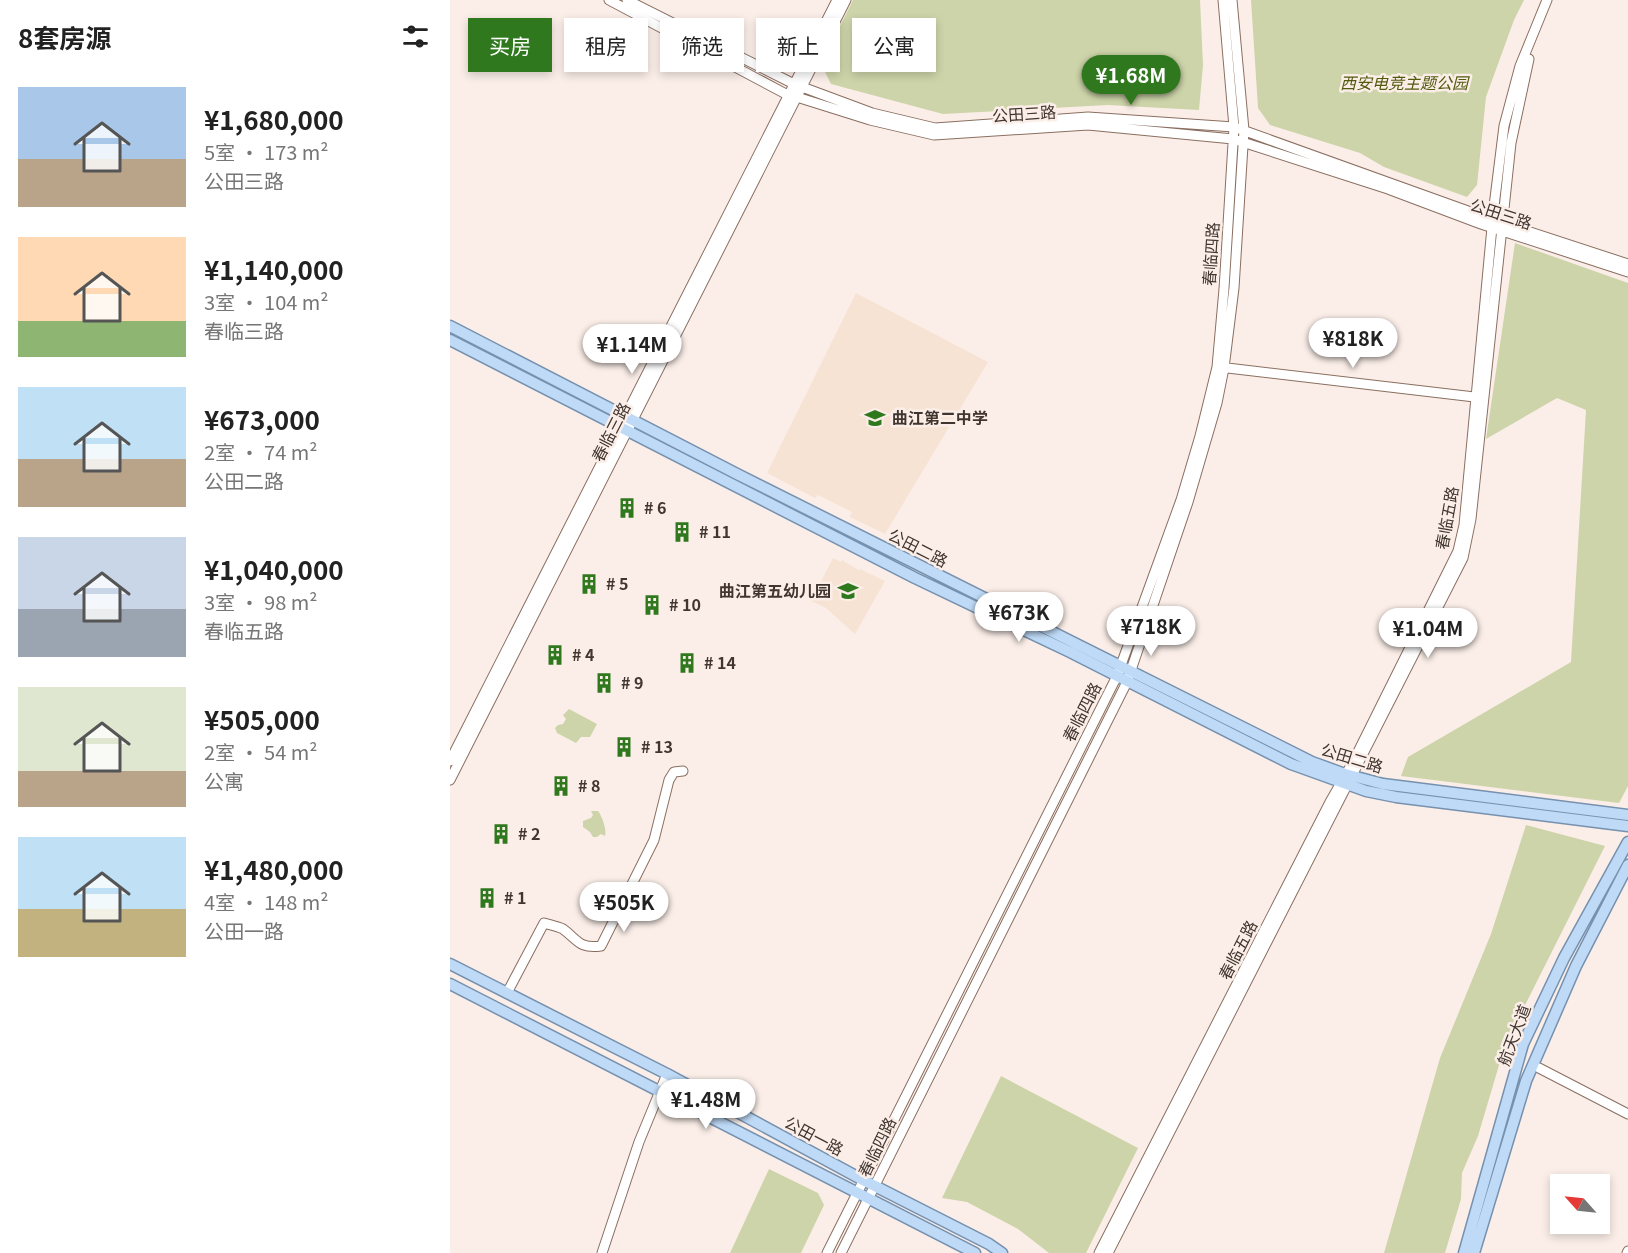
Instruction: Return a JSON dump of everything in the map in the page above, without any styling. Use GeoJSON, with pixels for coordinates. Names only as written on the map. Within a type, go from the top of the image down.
{"type":"FeatureCollection","features":[{"type":"Feature","properties":{"kind":"main road","name":"公田二路"},"geometry":{"type":"LineString","coordinates":[[450,326],[1124,674]]}},
{"type":"Feature","properties":{"kind":"main road","name":"公田二路"},"geometry":{"type":"LineString","coordinates":[[450,340],[915,578],[1347,779],[1366,791],[1396,797],[1628,826]]}},
{"type":"Feature","properties":{"kind":"main road","name":"公田二路"},"geometry":{"type":"LineString","coordinates":[[1347,779],[1628,815]]}},
{"type":"Feature","properties":{"kind":"main road","name":"航天大道"},"geometry":{"type":"LineString","coordinates":[[1464,1253],[1523,1044],[1564,958],[1628,842]]}},
{"type":"Feature","properties":{"kind":"main road","name":"航天大道"},"geometry":{"type":"LineString","coordinates":[[1474,1253],[1526,1081],[1576,966],[1628,866]]}},
{"type":"Feature","properties":{"kind":"main road","name":"公田一路"},"geometry":{"type":"LineString","coordinates":[[450,964],[667,1074],[863,1180],[989,1244],[1002,1253]]}},
{"type":"Feature","properties":{"kind":"main road","name":"公田一路"},"geometry":{"type":"LineString","coordinates":[[450,984],[975,1253]]}},
{"type":"Feature","properties":{"kind":"street","name":"公田三路"},"geometry":{"type":"LineString","coordinates":[[609,0],[793,95],[870,120],[934,135],[1088,124],[1233,139],[1493,224],[1628,264]]}},
{"type":"Feature","properties":{"kind":"street","name":"公田三路"},"geometry":{"type":"LineString","coordinates":[[627,0],[797,85],[872,113],[935,128],[1088,117],[1234,127],[1493,224]]}},
{"type":"Feature","properties":{"kind":"street","name":"春临三路"},"geometry":{"type":"LineString","coordinates":[[450,761],[630,418],[793,95],[837,0]]}},
{"type":"Feature","properties":{"kind":"street","name":"春临三路"},"geometry":{"type":"LineString","coordinates":[[797,85],[846,0]]}},
{"type":"Feature","properties":{"kind":"street","name":"春临四路"},"geometry":{"type":"LineString","coordinates":[[1221,367],[1234,127],[1223,0]]}},
{"type":"Feature","properties":{"kind":"street","name":"春临四路"},"geometry":{"type":"LineString","coordinates":[[841,1253],[1124,674],[1188,501],[1217,403],[1234,288],[1244,130],[1232,0]]}},
{"type":"Feature","properties":{"kind":"street","name":"春临五路"},"geometry":{"type":"LineString","coordinates":[[1099,1253],[1463,558],[1471,519],[1493,224],[1504,126],[1509,103],[1533,32],[1547,0]]}},
{"type":"Feature","properties":{"kind":"street","name":"春临五路"},"geometry":{"type":"LineString","coordinates":[[1481,398],[1503,227],[1511,143],[1527,63],[1554,0]]}},
{"type":"Feature","properties":{"kind":"street","name":"公田三路"},"geometry":{"type":"LineString","coordinates":[[1503,227],[1628,272]]}},
{"type":"Feature","properties":{"kind":"street"},"geometry":{"type":"LineString","coordinates":[[1221,367],[1481,398]]}},
{"type":"Feature","properties":{"kind":"street","name":"春临三路"},"geometry":{"type":"LineString","coordinates":[[450,780],[624,429]]}},
{"type":"Feature","properties":{"kind":"street","name":"春临四路"},"geometry":{"type":"LineString","coordinates":[[827,1253],[1124,674]]}},
{"type":"Feature","properties":{"kind":"street"},"geometry":{"type":"LineString","coordinates":[[507,993],[544,923],[561,928],[574,940],[590,947],[601,946],[654,840],[669,780],[674,772],[683,771]]}},
{"type":"Feature","properties":{"kind":"street","name":"春临五路"},"geometry":{"type":"LineString","coordinates":[[1108,1253],[1347,779]]}},
{"type":"Feature","properties":{"kind":"street"},"geometry":{"type":"LineString","coordinates":[[1539,1068],[1628,1114]]}},
{"type":"Feature","properties":{"kind":"street"},"geometry":{"type":"LineString","coordinates":[[602,1253],[639,1142],[667,1074]]}},
{"type":"Feature","properties":{"kind":"shaded area","name":"曲江第二中学"},"geometry":{"type":"Polygon","coordinates":[[[856,293],[988,362],[885,534],[850,517],[852,512],[818,495],[815,498],[767,473],[856,293]]]}},
{"type":"Feature","properties":{"kind":"shaded area","name":"曲江第五幼儿园"},"geometry":{"type":"Polygon","coordinates":[[[833,558],[841,562],[842,560],[885,581],[855,634],[826,608],[811,601],[833,558]]]}},
{"type":"Feature","properties":{"kind":"green space"},"geometry":{"type":"Polygon","coordinates":[[[853,0],[1200,0],[1203,65],[1199,110],[1108,105],[943,114],[831,84],[825,72],[840,72],[840,26],[853,0]]]}},
{"type":"Feature","properties":{"kind":"green space","name":"西安电竞主题公园"},"geometry":{"type":"Polygon","coordinates":[[[1251,0],[1524,0],[1514,20],[1486,97],[1477,185],[1467,197],[1384,167],[1360,153],[1270,125],[1258,108],[1251,0]]]}},
{"type":"Feature","properties":{"kind":"green space"},"geometry":{"type":"Polygon","coordinates":[[[1515,243],[1628,283],[1628,786],[1619,803],[1401,776],[1408,757],[1571,662],[1586,410],[1557,398],[1486,439],[1515,243]]]}},
{"type":"Feature","properties":{"kind":"green space"},"geometry":{"type":"Polygon","coordinates":[[[569,709],[597,724],[590,737],[581,737],[576,743],[557,733],[555,728],[563,724],[566,719],[563,715],[569,709]]]}},
{"type":"Feature","properties":{"kind":"green space"},"geometry":{"type":"Polygon","coordinates":[[[591,811],[600,813],[605,827],[605,836],[601,834],[593,837],[583,827],[583,821],[593,815],[591,811]]]}},
{"type":"Feature","properties":{"kind":"green space"},"geometry":{"type":"Polygon","coordinates":[[[1526,825],[1605,846],[1505,1045],[1478,1136],[1462,1173],[1461,1199],[1445,1253],[1384,1253],[1440,1058],[1491,934],[1526,825]]]}},
{"type":"Feature","properties":{"kind":"green space"},"geometry":{"type":"Polygon","coordinates":[[[1001,1076],[1138,1148],[1086,1253],[1049,1253],[1018,1229],[967,1202],[942,1198],[1001,1076]]]}},
{"type":"Feature","properties":{"kind":"green space"},"geometry":{"type":"Polygon","coordinates":[[[769,1169],[818,1193],[824,1205],[801,1253],[730,1253],[769,1169]]]}},
{"type":"Feature","properties":{"kind":"place","name":"曲江第二中学"},"geometry":{"type":"Point","coordinates":[875,418]}},
{"type":"Feature","properties":{"kind":"place","name":"# 6"},"geometry":{"type":"Point","coordinates":[627,508]}},
{"type":"Feature","properties":{"kind":"place","name":"# 11"},"geometry":{"type":"Point","coordinates":[682,532]}},
{"type":"Feature","properties":{"kind":"place","name":"# 5"},"geometry":{"type":"Point","coordinates":[589,584]}},
{"type":"Feature","properties":{"kind":"place","name":"曲江第五幼儿园"},"geometry":{"type":"Point","coordinates":[848,591]}},
{"type":"Feature","properties":{"kind":"place","name":"# 10"},"geometry":{"type":"Point","coordinates":[652,605]}},
{"type":"Feature","properties":{"kind":"place","name":"# 4"},"geometry":{"type":"Point","coordinates":[555,655]}},
{"type":"Feature","properties":{"kind":"place","name":"# 14"},"geometry":{"type":"Point","coordinates":[687,663]}},
{"type":"Feature","properties":{"kind":"place","name":"# 9"},"geometry":{"type":"Point","coordinates":[604,683]}},
{"type":"Feature","properties":{"kind":"place","name":"# 13"},"geometry":{"type":"Point","coordinates":[624,747]}},
{"type":"Feature","properties":{"kind":"place","name":"# 8"},"geometry":{"type":"Point","coordinates":[561,786]}},
{"type":"Feature","properties":{"kind":"place","name":"# 2"},"geometry":{"type":"Point","coordinates":[501,834]}},
{"type":"Feature","properties":{"kind":"place","name":"# 1"},"geometry":{"type":"Point","coordinates":[487,898]}}]}
